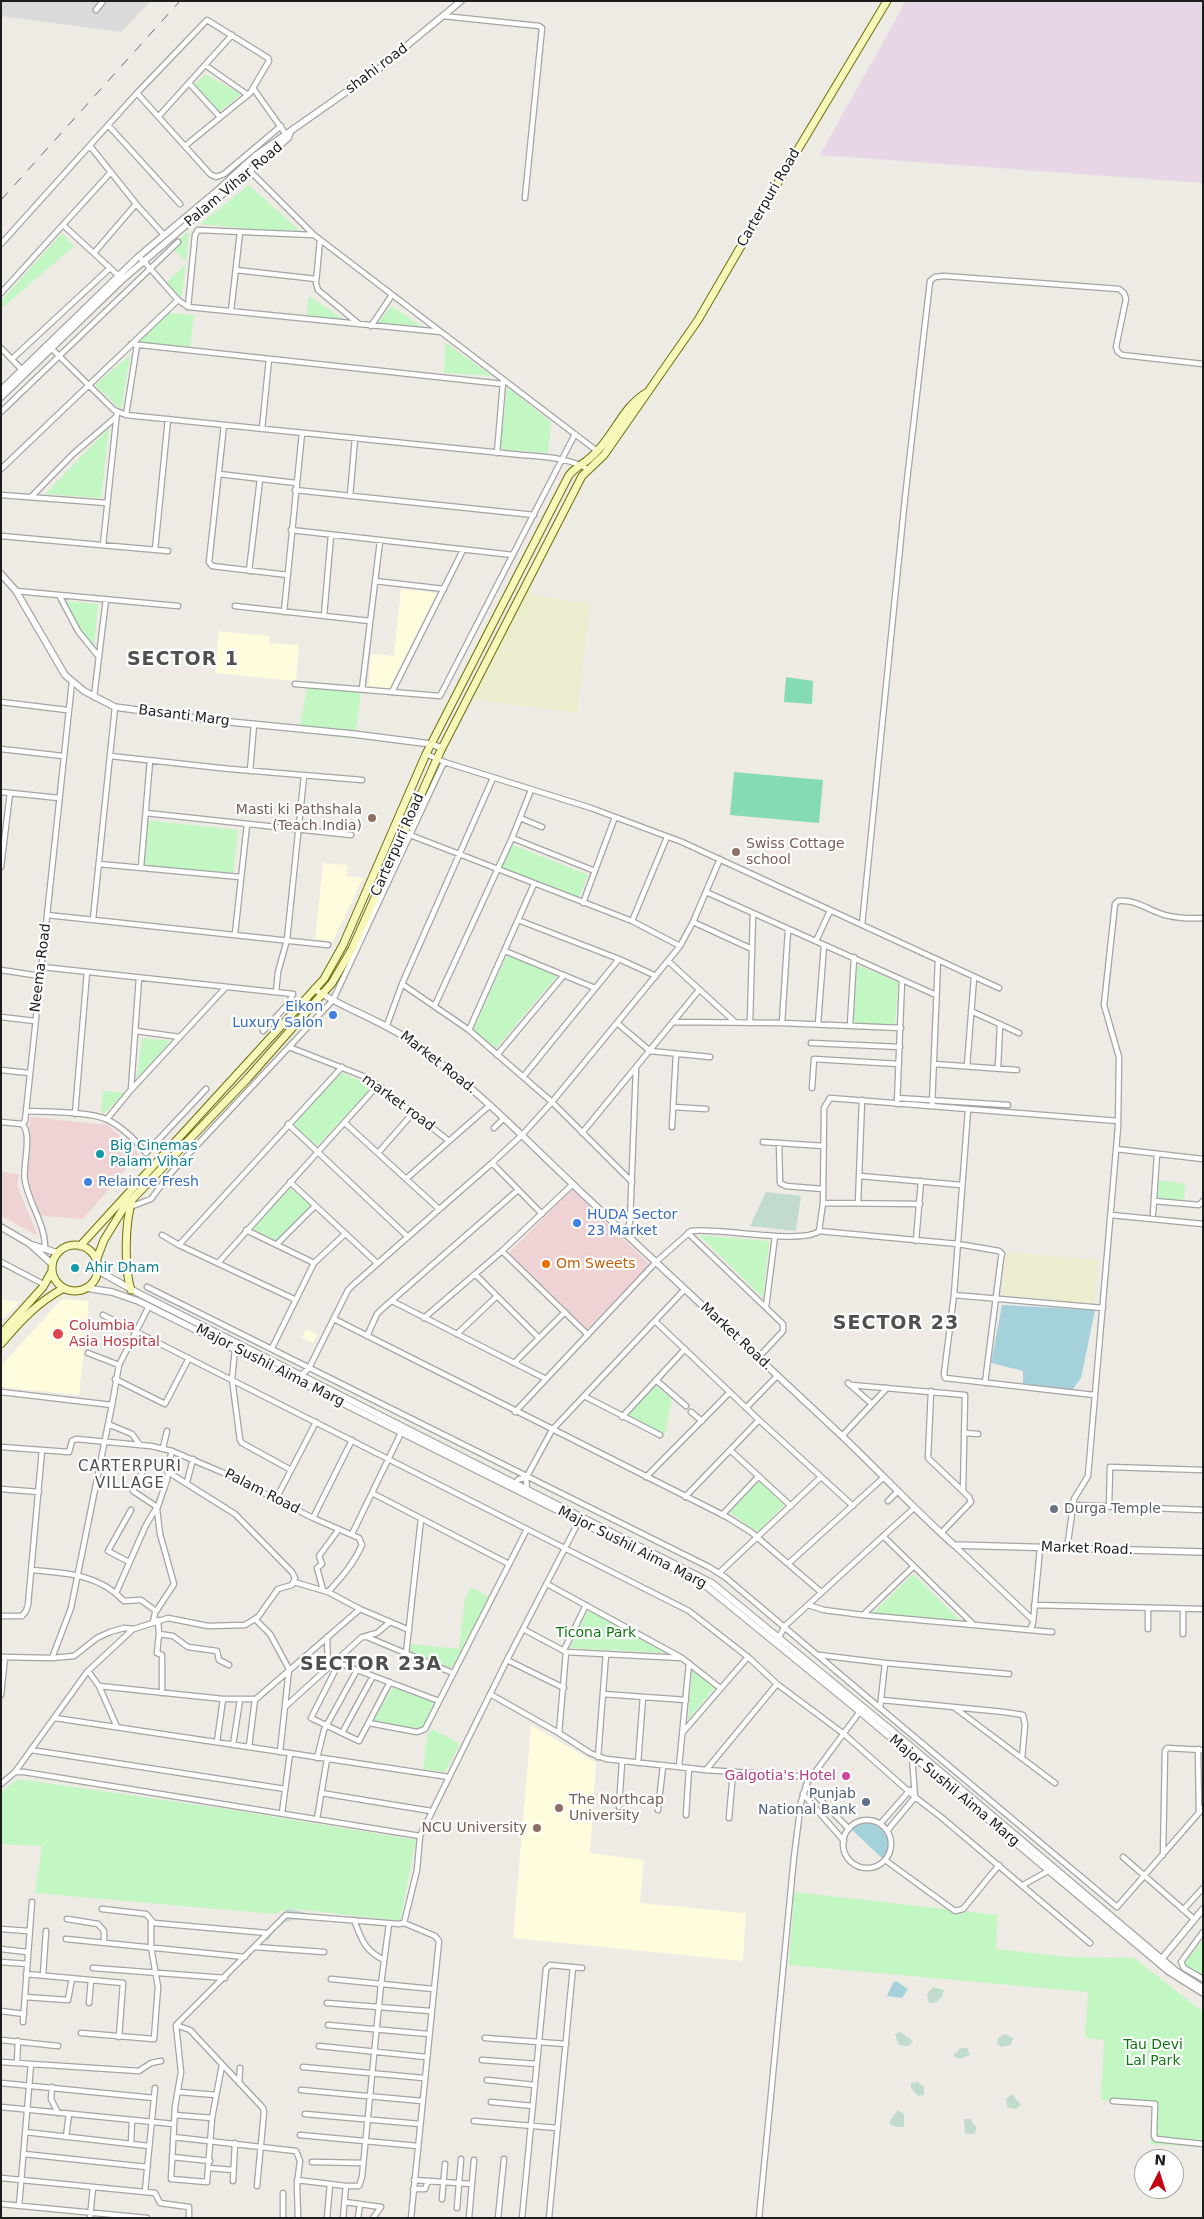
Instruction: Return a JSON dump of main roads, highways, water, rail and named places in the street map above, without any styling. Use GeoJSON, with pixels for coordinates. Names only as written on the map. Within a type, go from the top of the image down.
{"type":"FeatureCollection","features":[{"type":"Feature","properties":{"kind":"main road","name":"Carterpuri Road"},"geometry":{"type":"LineString","coordinates":[[80,1246],[324,979],[343,945],[426,754],[568,476],[573,469],[592,457],[631,405],[646,393],[673,358],[698,320],[887,1]]}},
{"type":"Feature","properties":{"kind":"main road","name":"Carterpuri Road"},"geometry":{"type":"LineString","coordinates":[[96,1260],[112,1226],[133,1198],[248,1078],[332,982],[352,949],[440,760],[442,748],[577,484],[582,476],[604,455],[643,402],[646,393]]}},
{"type":"Feature","properties":{"kind":"main road"},"geometry":{"type":"LineString","coordinates":[[131,1290],[126,1266],[130,1207],[133,1198]]}},
{"type":"Feature","properties":{"kind":"main road"},"geometry":{"type":"LineString","coordinates":[[1,1334],[44,1285],[58,1253],[71,1246],[80,1246],[88,1249],[96,1260],[97,1270],[93,1281],[86,1288],[78,1290],[64,1288],[46,1297],[33,1308],[1,1344]]}},
{"type":"Feature","properties":{"kind":"main road"},"geometry":{"type":"LineString","coordinates":[[52,1267],[54,1278],[64,1288]]}},
{"type":"Feature","properties":{"kind":"water"},"geometry":{"type":"Polygon","coordinates":[[[1002,1305],[1095,1310],[1081,1378],[1071,1392],[1023,1387],[1023,1371],[991,1363],[1002,1305]]]}},
{"type":"Feature","properties":{"kind":"water"},"geometry":{"type":"Polygon","coordinates":[[[871,1822],[885,1833],[887,1838],[888,1848],[884,1860],[851,1829],[859,1823],[871,1822]]]}},
{"type":"Feature","properties":{"kind":"water"},"geometry":{"type":"Polygon","coordinates":[[[896,1981],[908,1989],[902,1998],[887,1996],[893,1983],[896,1981]]]}},
{"type":"Feature","properties":{"kind":"railway"},"geometry":{"type":"LineString","coordinates":[[1,200],[180,1]]}},
{"type":"Feature","properties":{"kind":"place","name":"Masti ki Pathshala (Teach India)"},"geometry":{"type":"Point","coordinates":[372,818]}},
{"type":"Feature","properties":{"kind":"place","name":"Swiss Cottage school"},"geometry":{"type":"Point","coordinates":[736,852]}},
{"type":"Feature","properties":{"kind":"place","name":"Eikon Luxury Salon"},"geometry":{"type":"Point","coordinates":[333,1015]}},
{"type":"Feature","properties":{"kind":"place","name":"Big Cinemas Palam Vihar"},"geometry":{"type":"Point","coordinates":[100,1154]}},
{"type":"Feature","properties":{"kind":"place","name":"Relaince Fresh"},"geometry":{"type":"Point","coordinates":[88,1182]}},
{"type":"Feature","properties":{"kind":"place","name":"HUDA Sector 23 Market"},"geometry":{"type":"Point","coordinates":[577,1223]}},
{"type":"Feature","properties":{"kind":"place","name":"Om Sweets"},"geometry":{"type":"Point","coordinates":[546,1264]}},
{"type":"Feature","properties":{"kind":"place","name":"Ahir Dham"},"geometry":{"type":"Point","coordinates":[75,1268]}},
{"type":"Feature","properties":{"kind":"place","name":"Columbia Asia Hospital"},"geometry":{"type":"Point","coordinates":[58,1334]}},
{"type":"Feature","properties":{"kind":"place","name":"Durga Temple"},"geometry":{"type":"Point","coordinates":[1054,1509]}},
{"type":"Feature","properties":{"kind":"place","name":"Galgotia's Hotel"},"geometry":{"type":"Point","coordinates":[846,1776]}},
{"type":"Feature","properties":{"kind":"place","name":"Punjab National Bank"},"geometry":{"type":"Point","coordinates":[866,1802]}},
{"type":"Feature","properties":{"kind":"place","name":"The Northcap University"},"geometry":{"type":"Point","coordinates":[559,1808]}},
{"type":"Feature","properties":{"kind":"place","name":"NCU University"},"geometry":{"type":"Point","coordinates":[537,1828]}},
{"type":"Feature","properties":{"kind":"district","name":"SECTOR 1"},"geometry":{"type":"Point","coordinates":[183,660]}},
{"type":"Feature","properties":{"kind":"district","name":"SECTOR 23"},"geometry":{"type":"Point","coordinates":[896,1324]}},
{"type":"Feature","properties":{"kind":"district","name":"CARTERPURI VILLAGE"},"geometry":{"type":"Point","coordinates":[130,1476]}},
{"type":"Feature","properties":{"kind":"district","name":"SECTOR 23A"},"geometry":{"type":"Point","coordinates":[371,1665]}},
{"type":"Feature","properties":{"kind":"park label","name":"Ticona Park"},"geometry":{"type":"Point","coordinates":[596,1633]}},
{"type":"Feature","properties":{"kind":"park label","name":"Tau Devi Lal Park"},"geometry":{"type":"Point","coordinates":[1153,2054]}}]}
